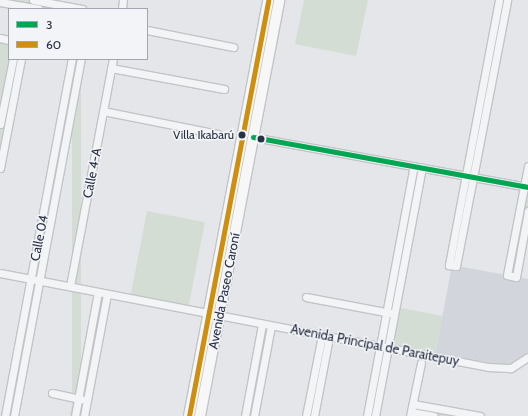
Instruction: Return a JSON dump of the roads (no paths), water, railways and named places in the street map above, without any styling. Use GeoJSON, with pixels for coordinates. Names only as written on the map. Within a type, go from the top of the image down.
{"type":"FeatureCollection","features":[{"type":"Feature","properties":{"kind":"street"},"geometry":{"type":"LineString","coordinates":[[33,0],[72,8]]}},
{"type":"Feature","properties":{"kind":"street","name":"Avenida Paseo Caroní"},"geometry":{"type":"LineString","coordinates":[[189,416],[268,0]]}},
{"type":"Feature","properties":{"kind":"street","name":"Avenida Paseo Caroní"},"geometry":{"type":"LineString","coordinates":[[200,416],[279,0]]}},
{"type":"Feature","properties":{"kind":"street"},"geometry":{"type":"LineString","coordinates":[[499,0],[469,176],[456,266],[449,265],[469,176],[507,0]]}},
{"type":"Feature","properties":{"kind":"street"},"geometry":{"type":"LineString","coordinates":[[0,2],[27,3],[36,8]]}},
{"type":"Feature","properties":{"kind":"street"},"geometry":{"type":"LineString","coordinates":[[494,23],[502,24]]}},
{"type":"Feature","properties":{"kind":"street"},"geometry":{"type":"LineString","coordinates":[[148,30],[233,47]]}},
{"type":"Feature","properties":{"kind":"street"},"geometry":{"type":"LineString","coordinates":[[0,124],[12,60]]}},
{"type":"Feature","properties":{"kind":"street"},"geometry":{"type":"LineString","coordinates":[[0,168],[1,156],[21,60]]}},
{"type":"Feature","properties":{"kind":"street","name":"Calle 04"},"geometry":{"type":"LineString","coordinates":[[5,416],[72,60]]}},
{"type":"Feature","properties":{"kind":"street","name":"Calle 04"},"geometry":{"type":"LineString","coordinates":[[14,416],[81,60]]}},
{"type":"Feature","properties":{"kind":"street","name":"Calle 4-A"},"geometry":{"type":"LineString","coordinates":[[70,286],[112,60]]}},
{"type":"Feature","properties":{"kind":"street"},"geometry":{"type":"LineString","coordinates":[[111,68],[224,89]]}},
{"type":"Feature","properties":{"kind":"street"},"geometry":{"type":"LineString","coordinates":[[103,111],[218,134]]}},
{"type":"Feature","properties":{"kind":"street"},"geometry":{"type":"LineString","coordinates":[[253,136],[526,187]]}},
{"type":"Feature","properties":{"kind":"street"},"geometry":{"type":"LineString","coordinates":[[52,166],[61,168]]}},
{"type":"Feature","properties":{"kind":"street"},"geometry":{"type":"LineString","coordinates":[[367,416],[414,166]]}},
{"type":"Feature","properties":{"kind":"street"},"geometry":{"type":"LineString","coordinates":[[528,166],[526,187],[507,275],[516,276],[528,211]]}},
{"type":"Feature","properties":{"kind":"street"},"geometry":{"type":"LineString","coordinates":[[375,416],[422,167]]}},
{"type":"Feature","properties":{"kind":"street"},"geometry":{"type":"LineString","coordinates":[[397,255],[405,256]]}},
{"type":"Feature","properties":{"kind":"street","name":"Avenida Principal de Paraitepuy"},"geometry":{"type":"LineString","coordinates":[[0,273],[271,326],[498,368],[516,366],[528,357]]}},
{"type":"Feature","properties":{"kind":"street"},"geometry":{"type":"LineString","coordinates":[[75,416],[98,292]]}},
{"type":"Feature","properties":{"kind":"street"},"geometry":{"type":"LineString","coordinates":[[84,416],[107,294]]}},
{"type":"Feature","properties":{"kind":"street"},"geometry":{"type":"LineString","coordinates":[[306,297],[395,314]]}},
{"type":"Feature","properties":{"kind":"street"},"geometry":{"type":"LineString","coordinates":[[262,324],[246,413],[255,413],[271,326]]}},
{"type":"Feature","properties":{"kind":"street"},"geometry":{"type":"LineString","coordinates":[[306,416],[322,335]]}},
{"type":"Feature","properties":{"kind":"street"},"geometry":{"type":"LineString","coordinates":[[314,416],[330,337]]}},
{"type":"Feature","properties":{"kind":"street"},"geometry":{"type":"LineString","coordinates":[[421,363],[411,414],[434,416]]}},
{"type":"Feature","properties":{"kind":"street"},"geometry":{"type":"LineString","coordinates":[[10,386],[19,388]]}},
{"type":"Feature","properties":{"kind":"street"},"geometry":{"type":"LineString","coordinates":[[52,393],[87,400]]}},
{"type":"Feature","properties":{"kind":"street"},"geometry":{"type":"LineString","coordinates":[[413,404],[480,416]]}},
{"type":"Feature","properties":{"kind":"place","name":"Villa Ikabarú"},"geometry":{"type":"Point","coordinates":[242,135]}}]}
